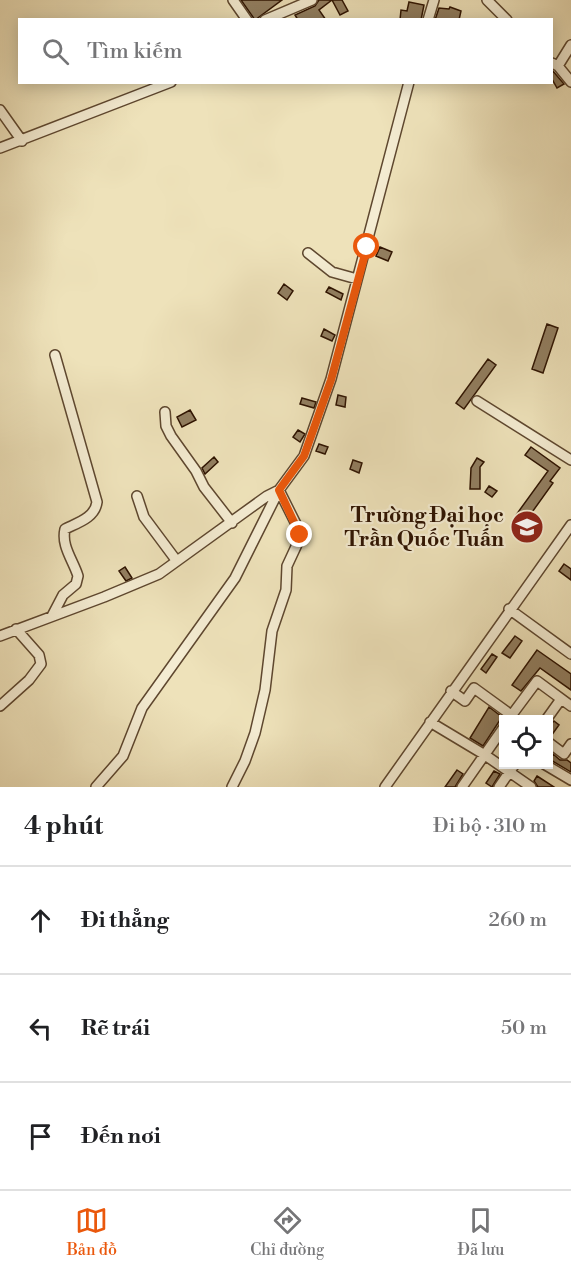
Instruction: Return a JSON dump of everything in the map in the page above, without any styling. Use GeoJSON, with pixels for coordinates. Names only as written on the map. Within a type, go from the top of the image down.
{"type":"FeatureCollection","features":[{"type":"Feature","properties":{"kind":"street"},"geometry":{"type":"LineString","coordinates":[[232,0],[246,18]]}},
{"type":"Feature","properties":{"kind":"street"},"geometry":{"type":"LineString","coordinates":[[270,18],[312,0]]}},
{"type":"Feature","properties":{"kind":"street"},"geometry":{"type":"LineString","coordinates":[[429,18],[434,0]]}},
{"type":"Feature","properties":{"kind":"street"},"geometry":{"type":"LineString","coordinates":[[488,0],[505,18]]}},
{"type":"Feature","properties":{"kind":"street"},"geometry":{"type":"LineString","coordinates":[[571,45],[555,64],[571,82]]}},
{"type":"Feature","properties":{"kind":"street"},"geometry":{"type":"LineString","coordinates":[[0,148],[166,84]]}},
{"type":"Feature","properties":{"kind":"street"},"geometry":{"type":"LineString","coordinates":[[96,787],[123,756],[142,708],[235,578],[279,490],[304,456],[331,380],[408,84]]}},
{"type":"Feature","properties":{"kind":"street"},"geometry":{"type":"LineString","coordinates":[[0,110],[22,141]]}},
{"type":"Feature","properties":{"kind":"street"},"geometry":{"type":"LineString","coordinates":[[308,253],[332,272],[357,279]]}},
{"type":"Feature","properties":{"kind":"street"},"geometry":{"type":"LineString","coordinates":[[52,616],[63,595],[75,584],[78,576],[68,556],[65,529],[90,516],[97,502],[55,355]]}},
{"type":"Feature","properties":{"kind":"street"},"geometry":{"type":"LineString","coordinates":[[477,401],[571,460]]}},
{"type":"Feature","properties":{"kind":"street"},"geometry":{"type":"LineString","coordinates":[[165,412],[166,426],[171,436],[196,471],[204,487],[232,523]]}},
{"type":"Feature","properties":{"kind":"street"},"geometry":{"type":"LineString","coordinates":[[0,636],[159,574],[267,496],[279,490]]}},
{"type":"Feature","properties":{"kind":"street"},"geometry":{"type":"LineString","coordinates":[[232,787],[255,733],[266,690],[272,631],[286,590],[287,566],[300,538],[300,532],[279,490]]}},
{"type":"Feature","properties":{"kind":"street"},"geometry":{"type":"LineString","coordinates":[[137,496],[144,517],[176,560]]}},
{"type":"Feature","properties":{"kind":"street"},"geometry":{"type":"LineString","coordinates":[[385,787],[509,609],[571,525]]}},
{"type":"Feature","properties":{"kind":"street"},"geometry":{"type":"LineString","coordinates":[[509,609],[571,654]]}},
{"type":"Feature","properties":{"kind":"street"},"geometry":{"type":"LineString","coordinates":[[0,706],[29,680],[42,660],[16,629]]}},
{"type":"Feature","properties":{"kind":"street"},"geometry":{"type":"LineString","coordinates":[[515,715],[537,681],[571,706]]}},
{"type":"Feature","properties":{"kind":"street"},"geometry":{"type":"LineString","coordinates":[[452,691],[465,701],[474,688],[509,715]]}},
{"type":"Feature","properties":{"kind":"street"},"geometry":{"type":"LineString","coordinates":[[550,715],[561,699]]}},
{"type":"Feature","properties":{"kind":"street"},"geometry":{"type":"LineString","coordinates":[[430,722],[499,762]]}},
{"type":"Feature","properties":{"kind":"street"},"geometry":{"type":"LineString","coordinates":[[462,787],[499,737]]}},
{"type":"Feature","properties":{"kind":"street"},"geometry":{"type":"LineString","coordinates":[[553,745],[564,754],[571,744]]}},
{"type":"Feature","properties":{"kind":"street"},"geometry":{"type":"LineString","coordinates":[[500,787],[512,769]]}},
{"type":"Feature","properties":{"kind":"street"},"geometry":{"type":"LineString","coordinates":[[514,769],[531,787]]}},
{"type":"Feature","properties":{"kind":"street"},"geometry":{"type":"LineString","coordinates":[[551,769],[571,781],[568,787]]}},
{"type":"Feature","properties":{"kind":"building"},"geometry":{"type":"Polygon","coordinates":[[[241,0],[282,0],[258,18],[254,18],[241,0]]]}},
{"type":"Feature","properties":{"kind":"building"},"geometry":{"type":"Polygon","coordinates":[[[319,0],[332,0],[319,10],[325,18],[297,18],[295,15],[315,6],[319,0]]]}},
{"type":"Feature","properties":{"kind":"building"},"geometry":{"type":"Polygon","coordinates":[[[332,0],[342,0],[348,11],[340,15],[332,0]]]}},
{"type":"Feature","properties":{"kind":"building"},"geometry":{"type":"Polygon","coordinates":[[[409,2],[424,5],[421,18],[400,18],[401,10],[407,11],[409,2]]]}},
{"type":"Feature","properties":{"kind":"building"},"geometry":{"type":"Polygon","coordinates":[[[450,7],[461,11],[459,18],[436,18],[439,8],[449,9],[450,7]]]}},
{"type":"Feature","properties":{"kind":"building"},"geometry":{"type":"Polygon","coordinates":[[[553,71],[564,84],[557,88],[553,81],[553,71]]]}},
{"type":"Feature","properties":{"kind":"building"},"geometry":{"type":"Polygon","coordinates":[[[380,247],[392,252],[388,261],[376,256],[380,247]]]}},
{"type":"Feature","properties":{"kind":"building"},"geometry":{"type":"Polygon","coordinates":[[[284,284],[293,291],[287,300],[278,293],[284,284]]]}},
{"type":"Feature","properties":{"kind":"building"},"geometry":{"type":"Polygon","coordinates":[[[329,287],[343,294],[341,300],[326,292],[329,287]]]}},
{"type":"Feature","properties":{"kind":"building"},"geometry":{"type":"Polygon","coordinates":[[[547,324],[558,328],[543,373],[532,369],[547,324]]]}},
{"type":"Feature","properties":{"kind":"building"},"geometry":{"type":"Polygon","coordinates":[[[324,329],[335,335],[332,341],[321,336],[324,329]]]}},
{"type":"Feature","properties":{"kind":"building"},"geometry":{"type":"Polygon","coordinates":[[[488,359],[496,365],[464,409],[456,403],[488,359]]]}},
{"type":"Feature","properties":{"kind":"building"},"geometry":{"type":"Polygon","coordinates":[[[338,395],[346,397],[345,407],[336,405],[338,395]]]}},
{"type":"Feature","properties":{"kind":"building"},"geometry":{"type":"Polygon","coordinates":[[[302,398],[316,402],[314,408],[300,404],[302,398]]]}},
{"type":"Feature","properties":{"kind":"building"},"geometry":{"type":"Polygon","coordinates":[[[190,410],[196,420],[182,427],[177,417],[190,410]]]}},
{"type":"Feature","properties":{"kind":"building"},"geometry":{"type":"Polygon","coordinates":[[[298,430],[305,434],[300,442],[293,437],[298,430]]]}},
{"type":"Feature","properties":{"kind":"building"},"geometry":{"type":"Polygon","coordinates":[[[319,444],[328,447],[325,454],[316,451],[319,444]]]}},
{"type":"Feature","properties":{"kind":"building"},"geometry":{"type":"Polygon","coordinates":[[[531,447],[560,468],[550,481],[553,483],[525,522],[516,515],[548,471],[525,455],[531,447]]]}},
{"type":"Feature","properties":{"kind":"building"},"geometry":{"type":"Polygon","coordinates":[[[214,457],[218,462],[205,474],[202,468],[214,457]]]}},
{"type":"Feature","properties":{"kind":"building"},"geometry":{"type":"Polygon","coordinates":[[[477,458],[484,462],[480,467],[480,489],[470,489],[471,468],[477,458]]]}},
{"type":"Feature","properties":{"kind":"building"},"geometry":{"type":"Polygon","coordinates":[[[353,460],[362,463],[359,473],[350,469],[353,460]]]}},
{"type":"Feature","properties":{"kind":"building"},"geometry":{"type":"Polygon","coordinates":[[[489,486],[497,491],[492,497],[485,492],[489,486]]]}},
{"type":"Feature","properties":{"kind":"building"},"geometry":{"type":"Polygon","coordinates":[[[564,564],[571,569],[571,580],[559,571],[564,564]]]}},
{"type":"Feature","properties":{"kind":"building"},"geometry":{"type":"Polygon","coordinates":[[[125,567],[132,578],[126,581],[119,571],[125,567]]]}},
{"type":"Feature","properties":{"kind":"building"},"geometry":{"type":"Polygon","coordinates":[[[515,636],[522,641],[510,658],[502,653],[515,636]]]}},
{"type":"Feature","properties":{"kind":"building"},"geometry":{"type":"Polygon","coordinates":[[[537,650],[571,674],[571,690],[540,668],[521,691],[512,685],[537,650]]]}},
{"type":"Feature","properties":{"kind":"building"},"geometry":{"type":"Polygon","coordinates":[[[492,654],[497,657],[486,673],[481,669],[492,654]]]}},
{"type":"Feature","properties":{"kind":"building"},"geometry":{"type":"Polygon","coordinates":[[[489,707],[499,715],[499,722],[483,746],[470,738],[489,707]]]}},
{"type":"Feature","properties":{"kind":"building"},"geometry":{"type":"Polygon","coordinates":[[[553,722],[559,725],[553,733],[553,722]]]}},
{"type":"Feature","properties":{"kind":"building"},"geometry":{"type":"Polygon","coordinates":[[[553,754],[560,760],[567,760],[571,763],[571,772],[553,761],[553,754]]]}},
{"type":"Feature","properties":{"kind":"building"},"geometry":{"type":"Polygon","coordinates":[[[457,770],[463,774],[455,787],[445,787],[457,770]]]}},
{"type":"Feature","properties":{"kind":"building"},"geometry":{"type":"Polygon","coordinates":[[[494,771],[500,774],[492,787],[486,783],[494,771]]]}},
{"type":"Feature","properties":{"kind":"building"},"geometry":{"type":"Polygon","coordinates":[[[537,776],[554,787],[538,787],[534,781],[537,776]]]}},
{"type":"Feature","properties":{"kind":"place","name":"Trường Đại học Trần Quốc Tuấn"},"geometry":{"type":"Point","coordinates":[527,527]}},
{"type":"Feature","properties":{"kind":"route"},"geometry":{"type":"LineString","coordinates":[[300,535],[279,490],[304,456],[331,380],[367,247]]}}]}
